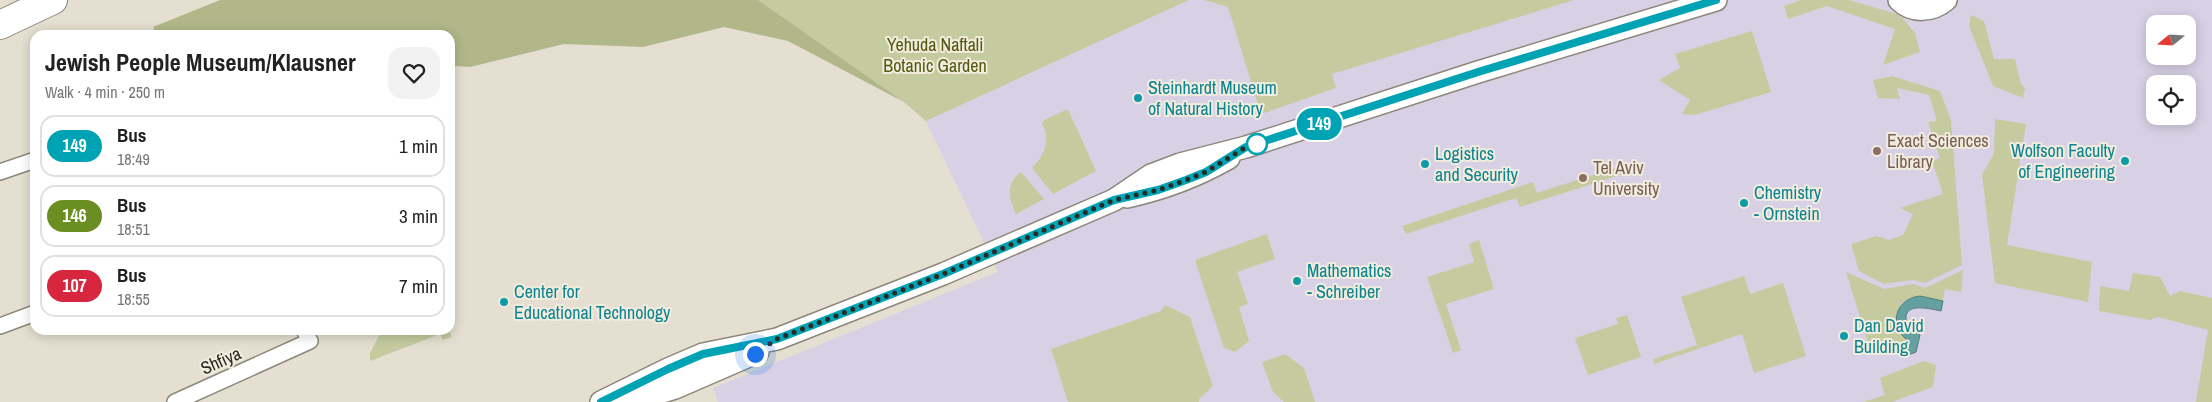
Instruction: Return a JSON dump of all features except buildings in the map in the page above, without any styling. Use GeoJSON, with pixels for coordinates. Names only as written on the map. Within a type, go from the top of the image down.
{"type":"FeatureCollection","features":[{"type":"Feature","properties":{"kind":"highway"},"geometry":{"type":"LineString","coordinates":[[0,25],[53,0]]}},
{"type":"Feature","properties":{"kind":"street"},"geometry":{"type":"LineString","coordinates":[[601,402],[703,354],[777,339],[943,274],[1114,200],[1158,190],[1186,180],[1206,172],[1246,147],[1478,72],[1716,0]]}},
{"type":"Feature","properties":{"kind":"street"},"geometry":{"type":"LineString","coordinates":[[1898,0],[1910,7],[1928,10],[1946,0]]}},
{"type":"Feature","properties":{"kind":"street"},"geometry":{"type":"LineString","coordinates":[[0,172],[30,162]]}},
{"type":"Feature","properties":{"kind":"street"},"geometry":{"type":"LineString","coordinates":[[0,326],[30,315]]}},
{"type":"Feature","properties":{"kind":"street","name":"Shfiya"},"geometry":{"type":"LineString","coordinates":[[175,402],[307,336]]}},
{"type":"Feature","properties":{"kind":"street"},"geometry":{"type":"LineString","coordinates":[[631,402],[675,388],[755,354],[777,339]]}},
{"type":"Feature","properties":{"kind":"shaded area","name":"Tel Aviv University"},"geometry":{"type":"Polygon","coordinates":[[[758,0],[2212,0],[2212,402],[718,402],[713,388],[998,272],[926,121],[904,102],[758,0]]]}},
{"type":"Feature","properties":{"kind":"green space"},"geometry":{"type":"Polygon","coordinates":[[[220,0],[758,0],[904,102],[788,41],[724,27],[643,47],[564,44],[470,67],[455,66],[455,30],[154,30],[153,27],[220,0]]]}},
{"type":"Feature","properties":{"kind":"green space","name":"Yehuda Naftali Botanic Garden"},"geometry":{"type":"Polygon","coordinates":[[[758,0],[1189,0],[926,121],[904,102],[758,0]]]}},
{"type":"Feature","properties":{"kind":"green space"},"geometry":{"type":"Polygon","coordinates":[[[1204,0],[1574,0],[1332,74],[1336,88],[1261,114],[1228,7],[1204,0]]]}},
{"type":"Feature","properties":{"kind":"green space"},"geometry":{"type":"Polygon","coordinates":[[[1801,0],[1849,0],[1900,15],[1915,33],[1920,52],[1883,65],[1895,29],[1827,6],[1788,19],[1784,6],[1801,0]]]}},
{"type":"Feature","properties":{"kind":"green space"},"geometry":{"type":"Polygon","coordinates":[[[1971,15],[1984,21],[1994,59],[2015,59],[2021,84],[2025,88],[2023,98],[1993,86],[1969,26],[1971,15]]]}},
{"type":"Feature","properties":{"kind":"green space"},"geometry":{"type":"Polygon","coordinates":[[[1752,31],[1771,92],[1695,115],[1682,114],[1690,100],[1659,80],[1680,68],[1675,54],[1752,31]]]}},
{"type":"Feature","properties":{"kind":"green space"},"geometry":{"type":"Polygon","coordinates":[[[1892,76],[1940,91],[1951,120],[1962,265],[1925,283],[1913,280],[1884,284],[1859,271],[1851,244],[1877,236],[1889,240],[1903,235],[1913,214],[1900,208],[1943,194],[1932,161],[1940,158],[1928,122],[1937,121],[1929,95],[1897,88],[1900,99],[1878,98],[1873,80],[1892,76]]]}},
{"type":"Feature","properties":{"kind":"green space"},"geometry":{"type":"Polygon","coordinates":[[[1068,109],[1096,171],[1053,194],[1032,168],[1040,158],[1045,147],[1046,135],[1042,123],[1044,120],[1068,109]]]}},
{"type":"Feature","properties":{"kind":"green space"},"geometry":{"type":"Polygon","coordinates":[[[1995,119],[2026,124],[2007,245],[2092,262],[2088,302],[1995,283],[1982,175],[1994,153],[1995,119]]]}},
{"type":"Feature","properties":{"kind":"green space"},"geometry":{"type":"Polygon","coordinates":[[[1621,166],[1623,174],[1520,207],[1516,198],[1406,234],[1402,226],[1533,182],[1537,193],[1621,166]]]}},
{"type":"Feature","properties":{"kind":"green space"},"geometry":{"type":"Polygon","coordinates":[[[1021,172],[1044,199],[1016,214],[1011,203],[1010,191],[1013,181],[1021,172]]]}},
{"type":"Feature","properties":{"kind":"green space"},"geometry":{"type":"Polygon","coordinates":[[[1267,234],[1275,259],[1237,272],[1248,304],[1239,307],[1249,341],[1235,352],[1224,348],[1195,260],[1267,234]]]}},
{"type":"Feature","properties":{"kind":"green space"},"geometry":{"type":"Polygon","coordinates":[[[1479,240],[1494,289],[1446,304],[1461,350],[1453,353],[1427,277],[1474,262],[1469,244],[1479,240]]]}},
{"type":"Feature","properties":{"kind":"green space"},"geometry":{"type":"Polygon","coordinates":[[[1963,270],[1961,292],[1945,289],[1943,301],[1927,297],[1917,297],[1902,303],[1899,328],[1908,341],[1905,345],[1881,353],[1879,346],[1870,349],[1846,272],[1884,289],[1913,284],[1925,288],[1963,270]]]}},
{"type":"Feature","properties":{"kind":"green space"},"geometry":{"type":"Polygon","coordinates":[[[2133,273],[2160,277],[2170,296],[2180,291],[2212,298],[2212,402],[2196,402],[2208,330],[2158,317],[2150,320],[2099,311],[2100,286],[2129,291],[2133,273]]]}},
{"type":"Feature","properties":{"kind":"green space"},"geometry":{"type":"Polygon","coordinates":[[[1744,276],[1750,294],[1783,283],[1806,356],[1754,373],[1742,334],[1654,364],[1653,359],[1697,345],[1681,297],[1744,276]]]}},
{"type":"Feature","properties":{"kind":"green space"},"geometry":{"type":"Polygon","coordinates":[[[1165,305],[1190,317],[1213,386],[1199,399],[1199,402],[1068,402],[1051,349],[1161,311],[1165,305]]]}},
{"type":"Feature","properties":{"kind":"green space"},"geometry":{"type":"Polygon","coordinates":[[[1627,315],[1641,357],[1588,375],[1575,338],[1618,324],[1616,318],[1627,315]]]}},
{"type":"Feature","properties":{"kind":"green space"},"geometry":{"type":"Polygon","coordinates":[[[379,335],[437,335],[370,361],[370,353],[379,335]]]}},
{"type":"Feature","properties":{"kind":"green space"},"geometry":{"type":"Polygon","coordinates":[[[440,335],[451,335],[452,337],[443,340],[440,335]]]}},
{"type":"Feature","properties":{"kind":"green space"},"geometry":{"type":"Polygon","coordinates":[[[1285,354],[1304,368],[1315,402],[1284,402],[1273,392],[1262,362],[1285,354]]]}},
{"type":"Feature","properties":{"kind":"green space"},"geometry":{"type":"Polygon","coordinates":[[[1924,361],[1936,365],[1933,387],[1892,402],[1863,402],[1885,395],[1880,378],[1924,361]]]}},
{"type":"Feature","properties":{"kind":"water"},"geometry":{"type":"Polygon","coordinates":[[[1920,296],[1943,301],[1941,311],[1915,308],[1907,313],[1908,327],[1920,335],[1916,352],[1908,355],[1905,345],[1908,341],[1898,328],[1897,314],[1905,302],[1920,296]]]}},
{"type":"Feature","properties":{"kind":"bus line","name":"149"},"geometry":{"type":"LineString","coordinates":[[601,402],[703,354],[777,339],[943,274],[1114,200],[1158,190],[1186,180],[1206,172],[1246,147],[1478,72],[1716,0]]}},
{"type":"Feature","properties":{"kind":"place","name":"Steinhardt Museum of Natural History"},"geometry":{"type":"Point","coordinates":[1138,98]}},
{"type":"Feature","properties":{"kind":"place","name":"Exact Sciences Library"},"geometry":{"type":"Point","coordinates":[1877,151]}},
{"type":"Feature","properties":{"kind":"place","name":"Wolfson Faculty of Engineering"},"geometry":{"type":"Point","coordinates":[2125,161]}},
{"type":"Feature","properties":{"kind":"place","name":"Logistics and Security"},"geometry":{"type":"Point","coordinates":[1425,164]}},
{"type":"Feature","properties":{"kind":"place","name":"Tel Aviv University"},"geometry":{"type":"Point","coordinates":[1583,178]}},
{"type":"Feature","properties":{"kind":"place","name":"Chemistry - Ornstein"},"geometry":{"type":"Point","coordinates":[1744,203]}},
{"type":"Feature","properties":{"kind":"place","name":"Mathematics - Schreiber"},"geometry":{"type":"Point","coordinates":[1297,281]}},
{"type":"Feature","properties":{"kind":"place","name":"Center for Educational Technology"},"geometry":{"type":"Point","coordinates":[504,302]}},
{"type":"Feature","properties":{"kind":"place","name":"Dan David Building"},"geometry":{"type":"Point","coordinates":[1844,336]}},
{"type":"Feature","properties":{"kind":"route"},"geometry":{"type":"LineString","coordinates":[[755,354],[777,339],[943,274],[1114,200],[1158,190],[1206,172],[1246,147],[1264,142],[1257,144]]}}]}
